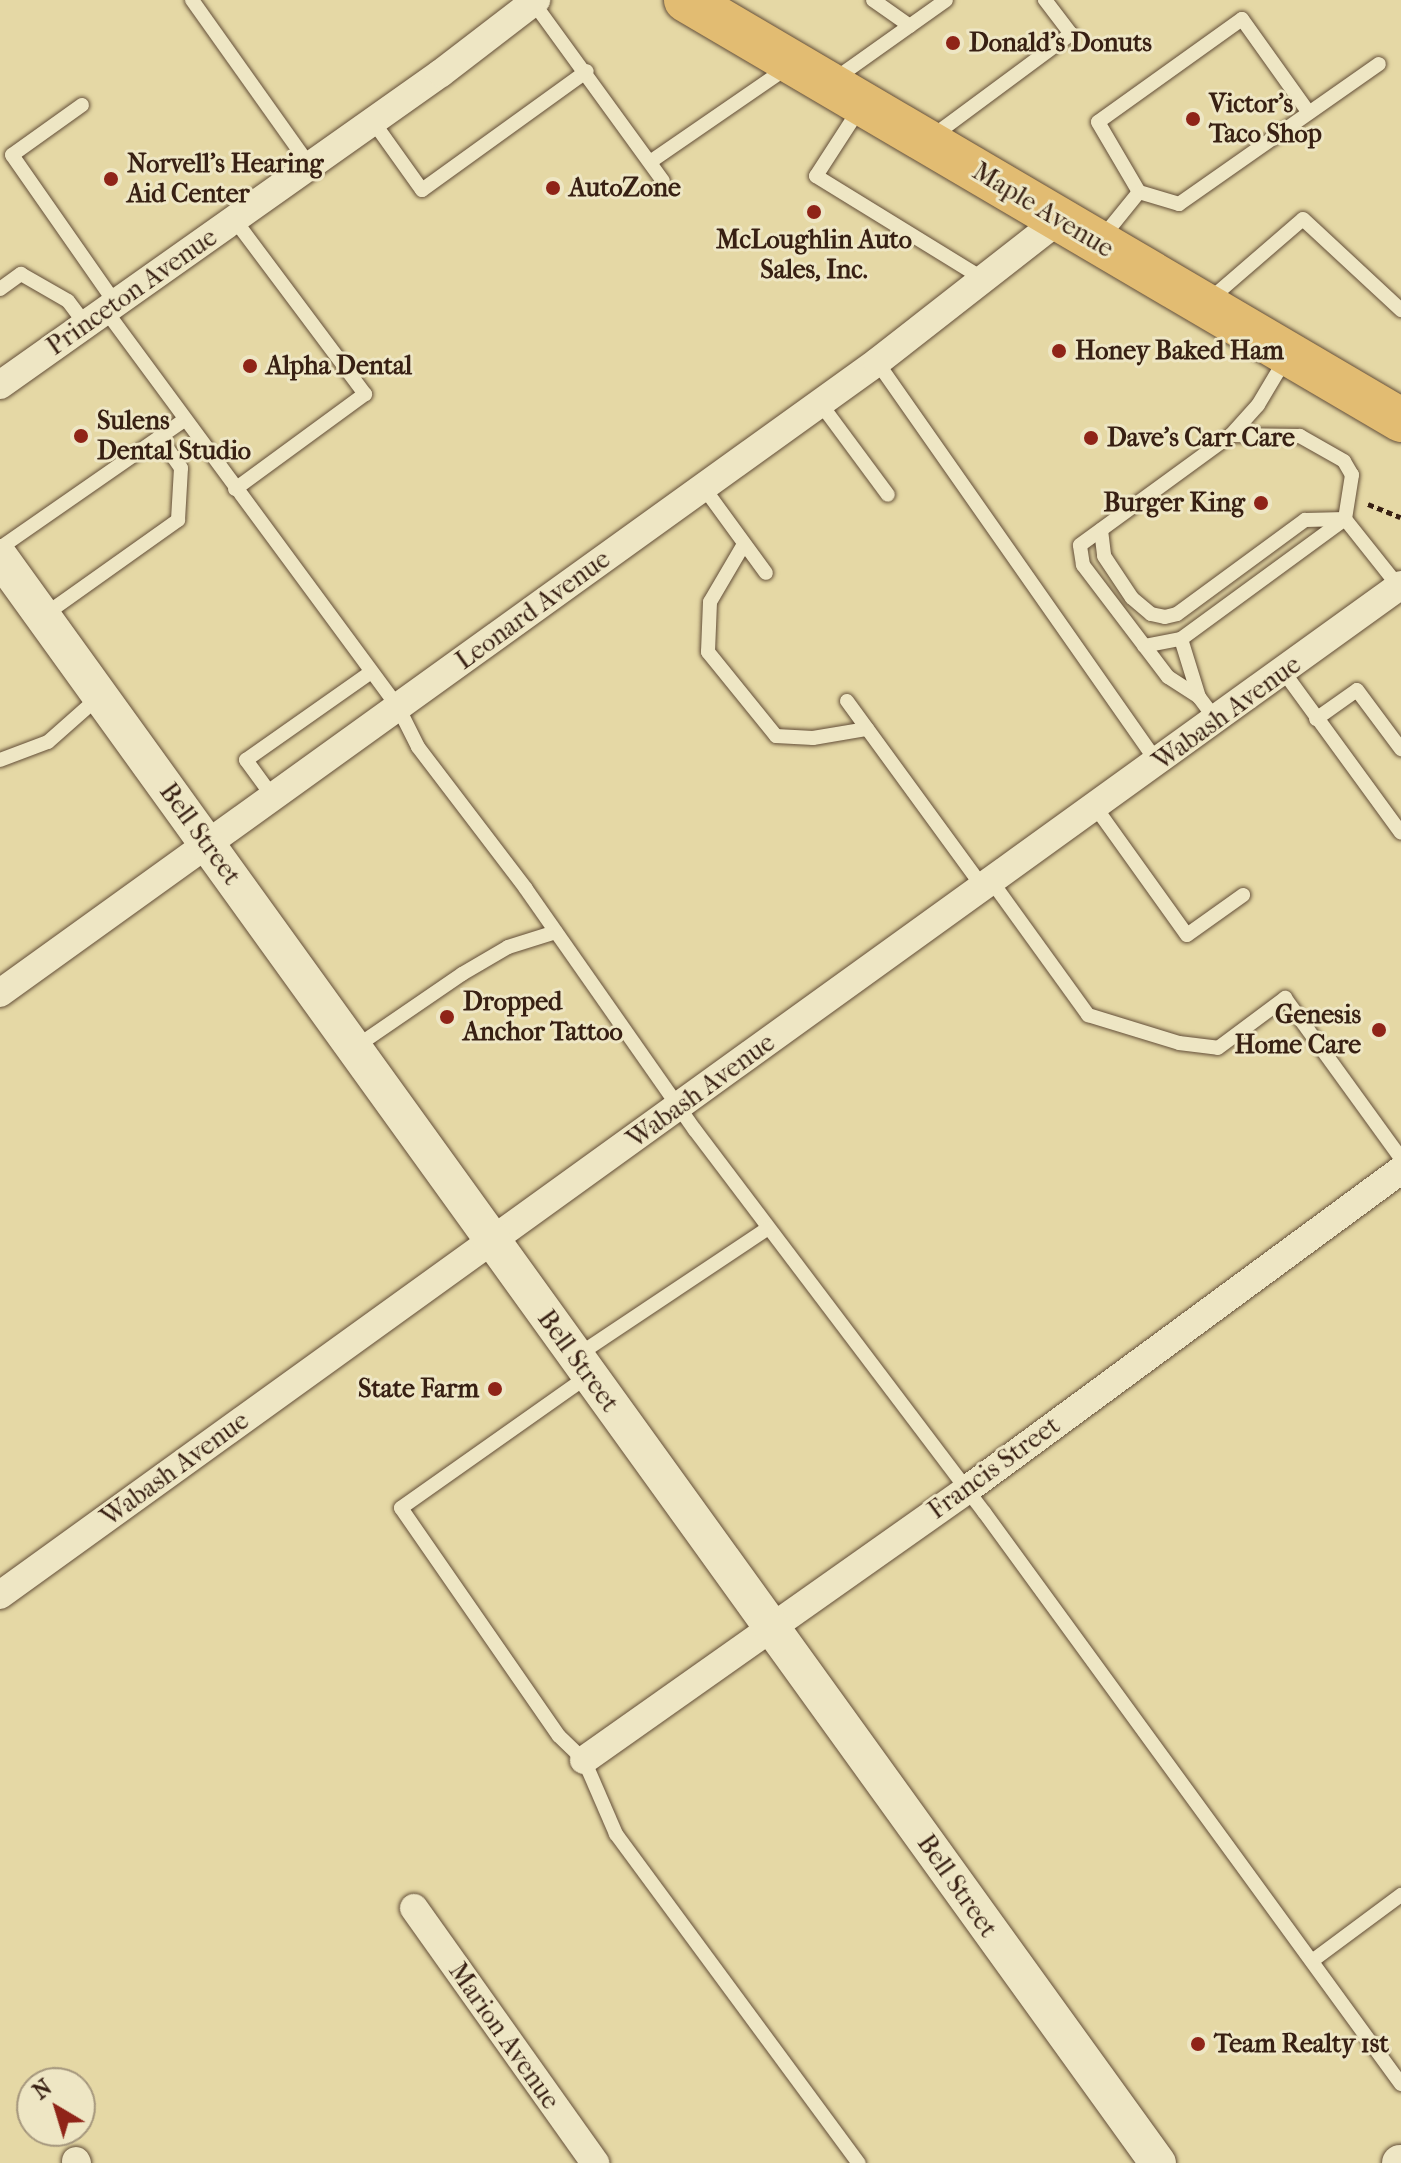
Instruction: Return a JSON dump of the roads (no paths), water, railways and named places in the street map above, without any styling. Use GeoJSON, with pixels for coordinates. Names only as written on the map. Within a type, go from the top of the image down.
{"type":"FeatureCollection","features":[{"type":"Feature","properties":{"kind":"main road","name":"Maple Avenue"},"geometry":{"type":"LineString","coordinates":[[686,0],[1401,420]]}},
{"type":"Feature","properties":{"kind":"street","name":"Princeton Avenue"},"geometry":{"type":"LineString","coordinates":[[0,385],[310,166],[534,1]]}},
{"type":"Feature","properties":{"kind":"street","name":"Leonard Avenue"},"geometry":{"type":"LineString","coordinates":[[0,993],[877,362],[1060,219]]}},
{"type":"Feature","properties":{"kind":"street","name":"Bell Street"},"geometry":{"type":"LineString","coordinates":[[0,556],[1158,2163]]}},
{"type":"Feature","properties":{"kind":"street","name":"Wabash Avenue"},"geometry":{"type":"LineString","coordinates":[[0,1595],[493,1242],[985,882],[1096,808],[1217,721],[1400,586]]}},
{"type":"Feature","properties":{"kind":"street","name":"Francis Street"},"geometry":{"type":"LineString","coordinates":[[584,1760],[965,1491],[1401,1170]]}},
{"type":"Feature","properties":{"kind":"street","name":"Marion Avenue"},"geometry":{"type":"LineString","coordinates":[[414,1908],[595,2163]]}},
{"type":"Feature","properties":{"kind":"lane"},"geometry":{"type":"LineString","coordinates":[[192,0],[310,166]]}},
{"type":"Feature","properties":{"kind":"lane"},"geometry":{"type":"LineString","coordinates":[[873,0],[910,26]]}},
{"type":"Feature","properties":{"kind":"lane"},"geometry":{"type":"LineString","coordinates":[[650,162],[828,84],[946,0]]}},
{"type":"Feature","properties":{"kind":"lane"},"geometry":{"type":"LineString","coordinates":[[926,141],[1071,34],[1045,0]]}},
{"type":"Feature","properties":{"kind":"lane"},"geometry":{"type":"LineString","coordinates":[[534,1],[663,181]]}},
{"type":"Feature","properties":{"kind":"lane"},"geometry":{"type":"LineString","coordinates":[[1309,113],[1242,19],[1098,122],[1139,192],[1179,204],[1309,113],[1379,64]]}},
{"type":"Feature","properties":{"kind":"lane"},"geometry":{"type":"LineString","coordinates":[[372,120],[422,190],[587,71]]}},
{"type":"Feature","properties":{"kind":"lane"},"geometry":{"type":"LineString","coordinates":[[828,84],[816,176],[985,280]]}},
{"type":"Feature","properties":{"kind":"lane"},"geometry":{"type":"LineString","coordinates":[[82,105],[12,155],[103,313],[398,707],[418,747],[556,932],[767,1229],[965,1491],[1401,2084]]}},
{"type":"Feature","properties":{"kind":"lane"},"geometry":{"type":"LineString","coordinates":[[1098,242],[1139,192]]}},
{"type":"Feature","properties":{"kind":"lane"},"geometry":{"type":"LineString","coordinates":[[234,219],[365,394],[235,489]]}},
{"type":"Feature","properties":{"kind":"lane"},"geometry":{"type":"LineString","coordinates":[[1203,305],[1303,219],[1401,310]]}},
{"type":"Feature","properties":{"kind":"lane"},"geometry":{"type":"LineString","coordinates":[[0,289],[21,274],[68,301],[103,313]]}},
{"type":"Feature","properties":{"kind":"lane"},"geometry":{"type":"LineString","coordinates":[[1199,697],[1168,677],[1083,565],[1080,545],[1231,435],[1258,405],[1288,355]]}},
{"type":"Feature","properties":{"kind":"lane"},"geometry":{"type":"LineString","coordinates":[[877,362],[1158,763]]}},
{"type":"Feature","properties":{"kind":"lane"},"geometry":{"type":"LineString","coordinates":[[820,403],[888,495]]}},
{"type":"Feature","properties":{"kind":"lane"},"geometry":{"type":"LineString","coordinates":[[0,556],[184,420]]}},
{"type":"Feature","properties":{"kind":"lane"},"geometry":{"type":"LineString","coordinates":[[1144,646],[1181,639],[1345,519],[1352,475],[1344,461],[1300,436],[1231,435]]}},
{"type":"Feature","properties":{"kind":"lane"},"geometry":{"type":"LineString","coordinates":[[43,616],[178,520],[181,468],[159,437]]}},
{"type":"Feature","properties":{"kind":"lane"},"geometry":{"type":"LineString","coordinates":[[704,488],[766,573]]}},
{"type":"Feature","properties":{"kind":"lane"},"geometry":{"type":"LineString","coordinates":[[1101,530],[1104,556],[1132,598],[1151,614],[1165,617],[1177,614],[1305,520],[1345,519]]}},
{"type":"Feature","properties":{"kind":"lane"},"geometry":{"type":"LineString","coordinates":[[1345,519],[1400,586]]}},
{"type":"Feature","properties":{"kind":"lane"},"geometry":{"type":"LineString","coordinates":[[744,544],[710,602],[705,629],[708,652],[776,736],[813,738],[867,729]]}},
{"type":"Feature","properties":{"kind":"lane"},"geometry":{"type":"LineString","coordinates":[[1181,639],[1199,697],[1217,721]]}},
{"type":"Feature","properties":{"kind":"lane"},"geometry":{"type":"LineString","coordinates":[[1283,671],[1401,833]]}},
{"type":"Feature","properties":{"kind":"lane"},"geometry":{"type":"LineString","coordinates":[[273,797],[246,760],[371,672]]}},
{"type":"Feature","properties":{"kind":"lane"},"geometry":{"type":"LineString","coordinates":[[1316,719],[1357,690],[1401,749]]}},
{"type":"Feature","properties":{"kind":"lane"},"geometry":{"type":"LineString","coordinates":[[0,760],[48,742],[100,695]]}},
{"type":"Feature","properties":{"kind":"lane"},"geometry":{"type":"LineString","coordinates":[[847,701],[1088,1015],[1179,1043],[1218,1048],[1285,998],[1401,1158]]}},
{"type":"Feature","properties":{"kind":"lane"},"geometry":{"type":"LineString","coordinates":[[1096,808],[1187,935],[1243,895]]}},
{"type":"Feature","properties":{"kind":"lane"},"geometry":{"type":"LineString","coordinates":[[354,1049],[473,967],[508,947],[556,932]]}},
{"type":"Feature","properties":{"kind":"lane"},"geometry":{"type":"LineString","coordinates":[[767,1229],[582,1366],[401,1508],[559,1736],[584,1760],[616,1834],[859,2163]]}},
{"type":"Feature","properties":{"kind":"lane"},"geometry":{"type":"LineString","coordinates":[[1312,1961],[1401,1895]]}},
{"type":"Feature","properties":{"kind":"place","name":"Donald's Donuts"},"geometry":{"type":"Point","coordinates":[953,43]}},
{"type":"Feature","properties":{"kind":"place","name":"Victor's Taco Shop"},"geometry":{"type":"Point","coordinates":[1193,119]}},
{"type":"Feature","properties":{"kind":"place","name":"Norvell's Hearing Aid Center"},"geometry":{"type":"Point","coordinates":[111,179]}},
{"type":"Feature","properties":{"kind":"place","name":"AutoZone"},"geometry":{"type":"Point","coordinates":[553,188]}},
{"type":"Feature","properties":{"kind":"place","name":"McLoughlin Auto Sales, Inc."},"geometry":{"type":"Point","coordinates":[814,212]}},
{"type":"Feature","properties":{"kind":"place","name":"Honey Baked Ham"},"geometry":{"type":"Point","coordinates":[1059,351]}},
{"type":"Feature","properties":{"kind":"place","name":"Alpha Dental"},"geometry":{"type":"Point","coordinates":[250,366]}},
{"type":"Feature","properties":{"kind":"place","name":"Sulens Dental Studio"},"geometry":{"type":"Point","coordinates":[81,436]}},
{"type":"Feature","properties":{"kind":"place","name":"Dave's Carr Care"},"geometry":{"type":"Point","coordinates":[1091,438]}},
{"type":"Feature","properties":{"kind":"place","name":"Burger King"},"geometry":{"type":"Point","coordinates":[1261,503]}},
{"type":"Feature","properties":{"kind":"place","name":"Dropped Anchor Tattoo"},"geometry":{"type":"Point","coordinates":[447,1017]}},
{"type":"Feature","properties":{"kind":"place","name":"Genesis Home Care"},"geometry":{"type":"Point","coordinates":[1379,1030]}},
{"type":"Feature","properties":{"kind":"place","name":"State Farm"},"geometry":{"type":"Point","coordinates":[495,1389]}},
{"type":"Feature","properties":{"kind":"place","name":"Team Realty 1st"},"geometry":{"type":"Point","coordinates":[1198,2044]}}]}
